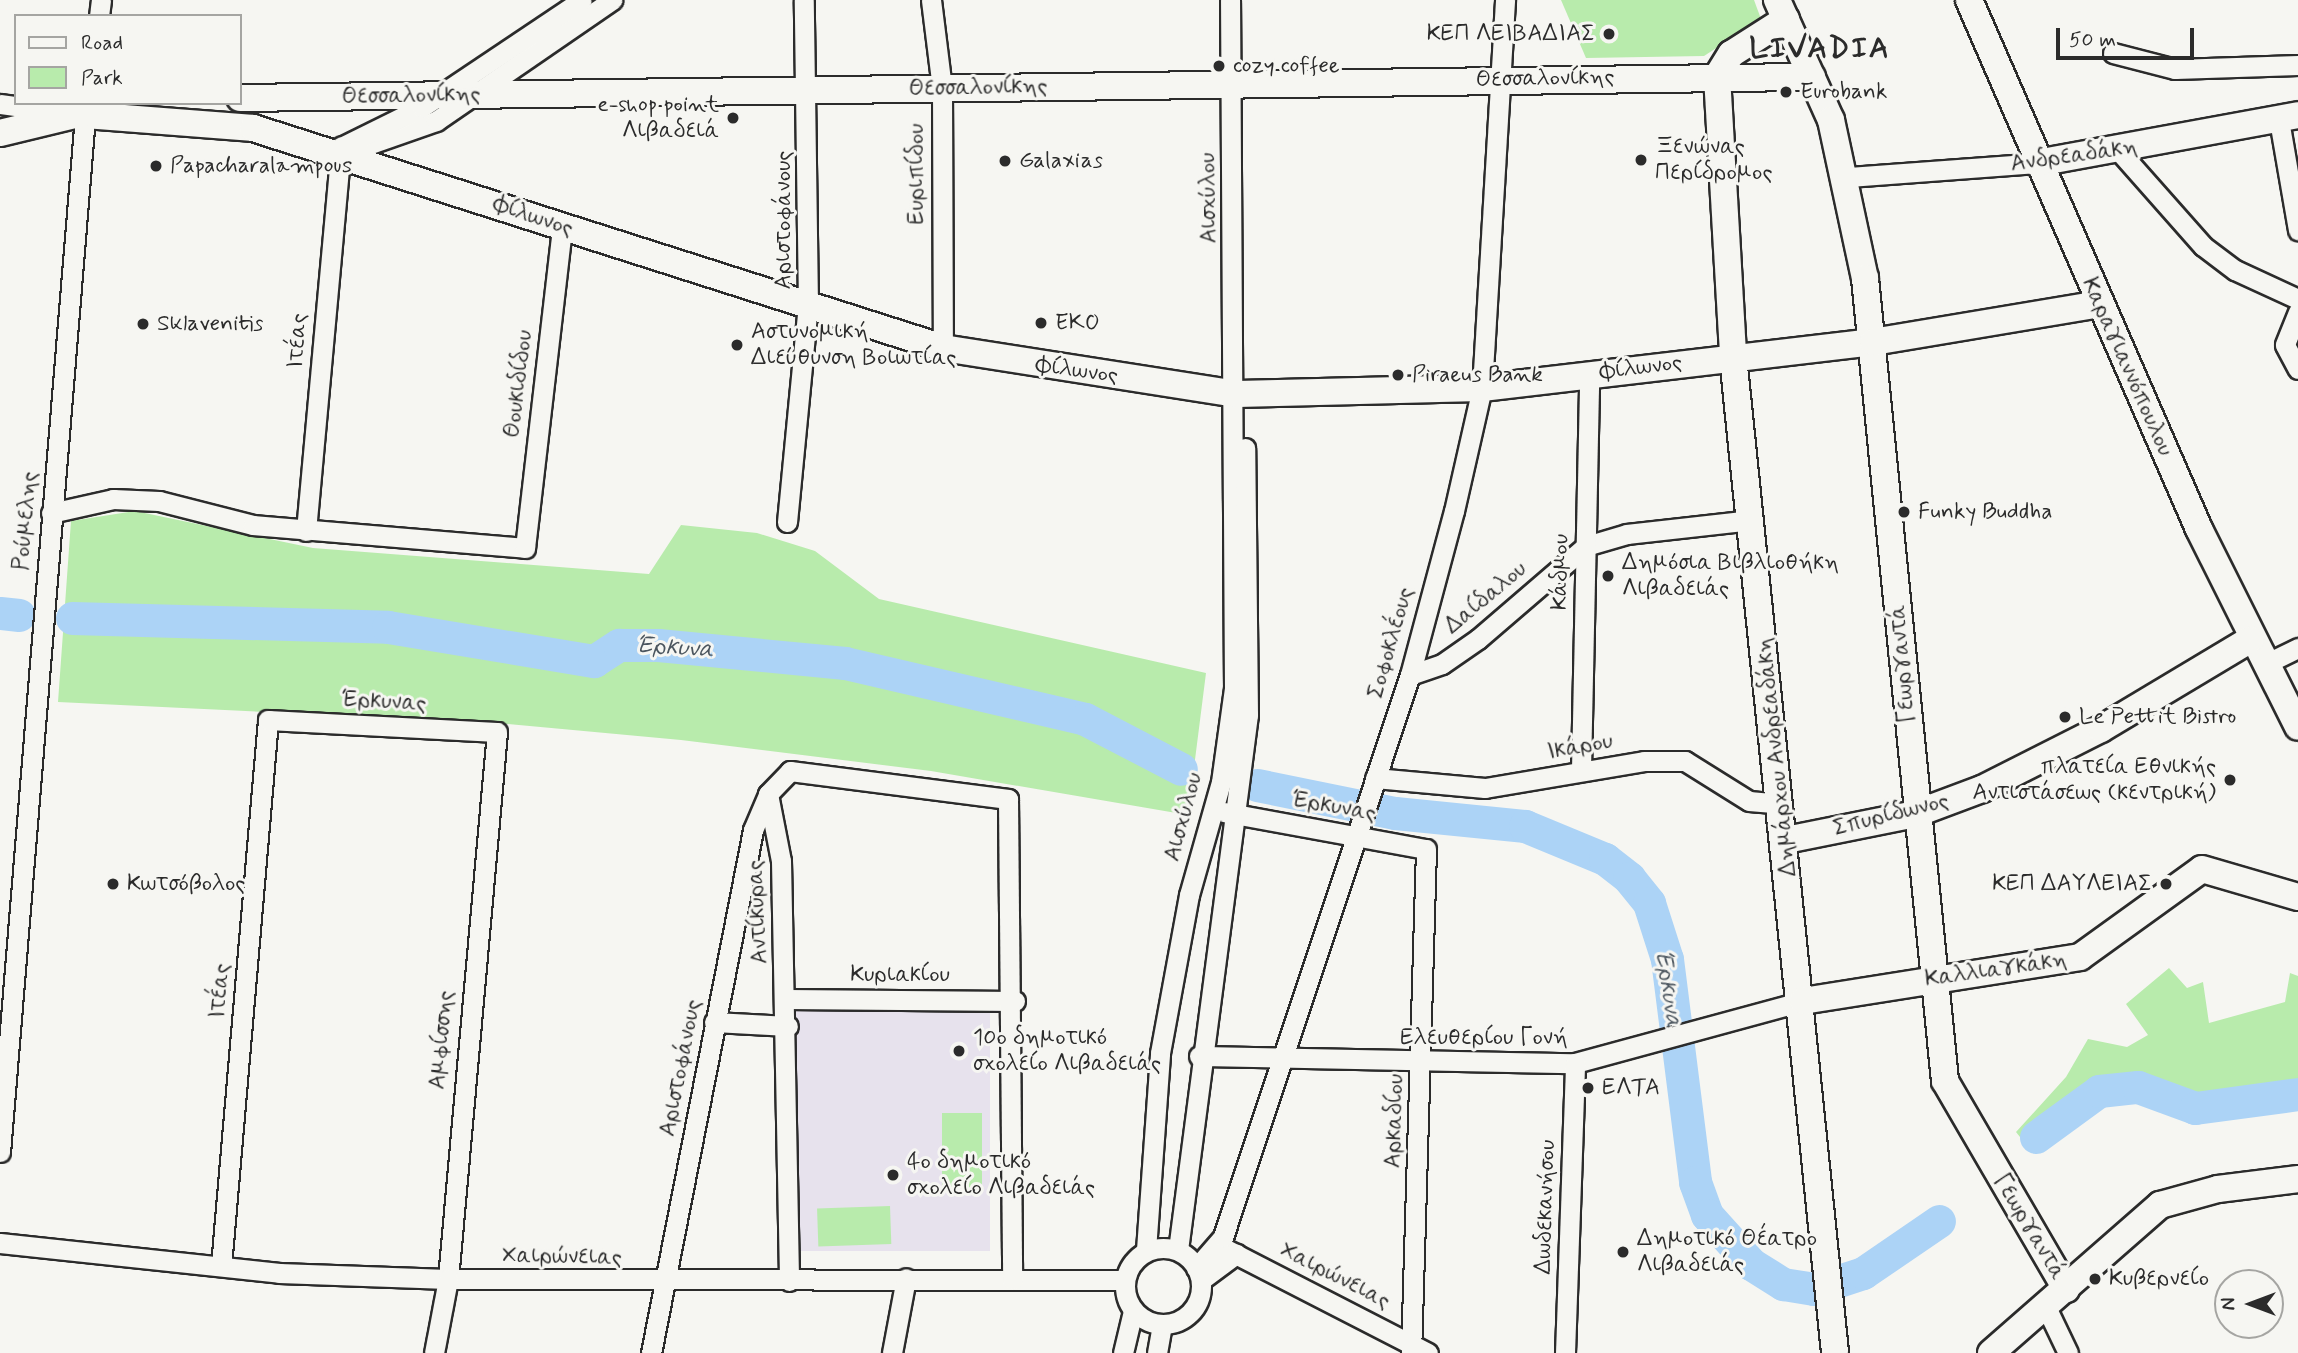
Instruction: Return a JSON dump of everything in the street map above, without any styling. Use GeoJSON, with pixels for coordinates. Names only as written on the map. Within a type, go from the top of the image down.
{"type":"FeatureCollection","features":[{"type":"Feature","properties":{"kind":"main road","name":"Καραγιαννόπουλου"},"geometry":{"type":"LineString","coordinates":[[1969,0],[2037,163],[2250,640],[2298,727]]}},
{"type":"Feature","properties":{"kind":"main road"},"geometry":{"type":"LineString","coordinates":[[1717,76],[1731,54],[1781,9]]}},
{"type":"Feature","properties":{"kind":"main road","name":"Γεωργαντά"},"geometry":{"type":"LineString","coordinates":[[1781,9],[1812,77],[1848,177],[1873,342],[1915,814],[1934,978],[1952,1101],[2066,1289]]}},
{"type":"Feature","properties":{"kind":"main road","name":"Θεσσαλονίκης"},"geometry":{"type":"LineString","coordinates":[[242,98],[1717,76],[1812,77]]}},
{"type":"Feature","properties":{"kind":"main road","name":"Δημάρχου Ανδρεαδάκη"},"geometry":{"type":"LineString","coordinates":[[1717,76],[1733,357],[1803,1001],[1827,1239],[1835,1350]]}},
{"type":"Feature","properties":{"kind":"main road"},"geometry":{"type":"LineString","coordinates":[[0,133],[107,105]]}},
{"type":"Feature","properties":{"kind":"main road","name":"Φίλωνος"},"geometry":{"type":"LineString","coordinates":[[86,109],[233,124],[943,348],[1237,394],[1482,388],[1873,342],[2100,304]]}},
{"type":"Feature","properties":{"kind":"main road","name":"Ανδρεαδάκη"},"geometry":{"type":"LineString","coordinates":[[2037,163],[2119,152],[2288,118]]}},
{"type":"Feature","properties":{"kind":"main road","name":"Σπυρίδωνος"},"geometry":{"type":"LineString","coordinates":[[1786,840],[1915,814],[2055,754],[2250,640]]}},
{"type":"Feature","properties":{"kind":"main road","name":"Καλλιαγκάκη"},"geometry":{"type":"LineString","coordinates":[[1803,1001],[1934,978],[2080,957],[2203,869],[2298,897]]}},
{"type":"Feature","properties":{"kind":"main road"},"geometry":{"type":"LineString","coordinates":[[1991,1353],[2160,1205],[2185,1195],[2298,1179]]}},
{"type":"Feature","properties":{"kind":"street"},"geometry":{"type":"LineString","coordinates":[[337,155],[347,140],[440,96],[582,0]]}},
{"type":"Feature","properties":{"kind":"street"},"geometry":{"type":"LineString","coordinates":[[337,155],[413,132],[477,95],[612,0]]}},
{"type":"Feature","properties":{"kind":"street","name":"Αριστοφάνους"},"geometry":{"type":"LineString","coordinates":[[787,522],[808,305],[804,0]]}},
{"type":"Feature","properties":{"kind":"street","name":"Ευριπίδου"},"geometry":{"type":"LineString","coordinates":[[931,0],[942,88],[943,348]]}},
{"type":"Feature","properties":{"kind":"street","name":"Αισχύλου"},"geometry":{"type":"LineString","coordinates":[[1146,1251],[1160,1053],[1189,895],[1212,810],[1234,688],[1237,394],[1230,0]]}},
{"type":"Feature","properties":{"kind":"street","name":"Σοφοκλέους"},"geometry":{"type":"LineString","coordinates":[[1199,1274],[1218,1245],[1283,1060],[1410,675],[1482,388],[1505,0]]}},
{"type":"Feature","properties":{"kind":"street"},"geometry":{"type":"LineString","coordinates":[[2113,53],[2175,69],[2298,65]]}},
{"type":"Feature","properties":{"kind":"street"},"geometry":{"type":"LineString","coordinates":[[17,105],[86,109]]}},
{"type":"Feature","properties":{"kind":"street","name":"Ρούμελης"},"geometry":{"type":"LineString","coordinates":[[0,1152],[86,109]]}},
{"type":"Feature","properties":{"kind":"street"},"geometry":{"type":"LineString","coordinates":[[2288,118],[2298,230]]}},
{"type":"Feature","properties":{"kind":"street"},"geometry":{"type":"LineString","coordinates":[[2119,152],[2203,246],[2235,270],[2298,299]]}},
{"type":"Feature","properties":{"kind":"street","name":"Ιτέας"},"geometry":{"type":"LineString","coordinates":[[306,531],[337,155]]}},
{"type":"Feature","properties":{"kind":"street","name":"Ανδρεαδάκη"},"geometry":{"type":"LineString","coordinates":[[1848,177],[2037,163]]}},
{"type":"Feature","properties":{"kind":"street","name":"Θουκιδίδου"},"geometry":{"type":"LineString","coordinates":[[306,531],[525,548],[562,227]]}},
{"type":"Feature","properties":{"kind":"street"},"geometry":{"type":"LineString","coordinates":[[2298,312],[2285,345],[2298,369]]}},
{"type":"Feature","properties":{"kind":"street","name":"Κάδμου"},"geometry":{"type":"LineString","coordinates":[[1581,770],[1589,374]]}},
{"type":"Feature","properties":{"kind":"street","name":"Αισχύλου"},"geometry":{"type":"LineString","coordinates":[[1178,1250],[1199,1056],[1248,715],[1251,610],[1245,429],[1237,394]]}},
{"type":"Feature","properties":{"kind":"street"},"geometry":{"type":"LineString","coordinates":[[51,513],[113,499],[159,500],[306,531]]}},
{"type":"Feature","properties":{"kind":"street","name":"Δαίδαλου"},"geometry":{"type":"LineString","coordinates":[[1410,675],[1441,664],[1478,639],[1586,546],[1658,529],[1751,520]]}},
{"type":"Feature","properties":{"kind":"street"},"geometry":{"type":"LineString","coordinates":[[2265,664],[2298,648]]}},
{"type":"Feature","properties":{"kind":"street","name":"Ιτέας"},"geometry":{"type":"LineString","coordinates":[[220,1266],[268,720]]}},
{"type":"Feature","properties":{"kind":"street","name":"Έρκυνας"},"geometry":{"type":"LineString","coordinates":[[268,720],[497,732]]}},
{"type":"Feature","properties":{"kind":"street","name":"Αμφίσσης"},"geometry":{"type":"LineString","coordinates":[[434,1353],[448,1279],[497,732]]}},
{"type":"Feature","properties":{"kind":"street","name":"Ικάρου"},"geometry":{"type":"LineString","coordinates":[[1374,782],[1485,788],[1581,770],[1685,761],[1749,801],[1782,804]]}},
{"type":"Feature","properties":{"kind":"street"},"geometry":{"type":"LineString","coordinates":[[768,794],[790,771],[805,769],[1008,799],[1014,1001],[1012,1280]]}},
{"type":"Feature","properties":{"kind":"street","name":"Αριστοφάνους"},"geometry":{"type":"LineString","coordinates":[[652,1353],[753,830],[768,794]]}},
{"type":"Feature","properties":{"kind":"street","name":"Αντίκυρας"},"geometry":{"type":"LineString","coordinates":[[768,794],[781,861],[788,1026],[789,1281]]}},
{"type":"Feature","properties":{"kind":"street","name":"Έρκυνας"},"geometry":{"type":"LineString","coordinates":[[1212,810],[1426,849]]}},
{"type":"Feature","properties":{"kind":"street","name":"Αρκαδίου"},"geometry":{"type":"LineString","coordinates":[[1417,1350],[1426,849]]}},
{"type":"Feature","properties":{"kind":"street","name":"Κυριακίου"},"geometry":{"type":"LineString","coordinates":[[786,999],[1014,1001]]}},
{"type":"Feature","properties":{"kind":"street","name":"Ελευθερίου Γονή"},"geometry":{"type":"LineString","coordinates":[[1199,1056],[1421,1063],[1575,1063],[1803,1001]]}},
{"type":"Feature","properties":{"kind":"street"},"geometry":{"type":"LineString","coordinates":[[714,1022],[788,1026]]}},
{"type":"Feature","properties":{"kind":"street","name":"Δωδεκανήσου"},"geometry":{"type":"LineString","coordinates":[[1565,1353],[1575,1063]]}},
{"type":"Feature","properties":{"kind":"street","name":"Χαιρώνειας"},"geometry":{"type":"LineString","coordinates":[[0,1244],[220,1266],[448,1279],[665,1284],[906,1278],[1124,1280]]}},
{"type":"Feature","properties":{"kind":"street","name":"Χαιρώνειας"},"geometry":{"type":"LineString","coordinates":[[1218,1245],[1417,1350]]}},
{"type":"Feature","properties":{"kind":"street"},"geometry":{"type":"LineString","coordinates":[[1123,1353],[1133,1311],[1124,1280],[1146,1251],[1178,1250],[1199,1274]]}},
{"type":"Feature","properties":{"kind":"street"},"geometry":{"type":"LineString","coordinates":[[1199,1274],[1236,1254]]}},
{"type":"Feature","properties":{"kind":"street"},"geometry":{"type":"LineString","coordinates":[[1162,1325],[1193,1310],[1199,1274]]}},
{"type":"Feature","properties":{"kind":"street"},"geometry":{"type":"LineString","coordinates":[[892,1353],[906,1278]]}},
{"type":"Feature","properties":{"kind":"street"},"geometry":{"type":"LineString","coordinates":[[2046,1307],[2068,1353]]}},
{"type":"Feature","properties":{"kind":"street"},"geometry":{"type":"LineString","coordinates":[[1133,1311],[1162,1325]]}},
{"type":"Feature","properties":{"kind":"street"},"geometry":{"type":"LineString","coordinates":[[1157,1353],[1162,1325]]}},
{"type":"Feature","properties":{"kind":"shaded area","name":"4ο δημοτικό σχολείο Λιβαδειάς"},"geometry":{"type":"Polygon","coordinates":[[[794,1004],[990,1004],[990,1251],[794,1251],[794,1004]]]}},
{"type":"Feature","properties":{"kind":"green space"},"geometry":{"type":"Polygon","coordinates":[[[1561,0],[1754,0],[1761,19],[1704,56],[1586,58],[1561,0]]]}},
{"type":"Feature","properties":{"kind":"green space"},"geometry":{"type":"Polygon","coordinates":[[[135,511],[313,548],[649,574],[681,525],[757,533],[815,551],[879,599],[1206,673],[1188,815],[931,771],[681,740],[496,723],[58,702],[71,521],[135,511]]]}},
{"type":"Feature","properties":{"kind":"green space"},"geometry":{"type":"Polygon","coordinates":[[[2169,968],[2187,988],[2203,982],[2209,1023],[2285,1002],[2290,973],[2298,976],[2298,1088],[2195,1102],[2137,1082],[2098,1087],[2024,1142],[2016,1132],[2066,1077],[2088,1039],[2127,1047],[2148,1035],[2126,1004],[2169,968]]]}},
{"type":"Feature","properties":{"kind":"green space"},"geometry":{"type":"Polygon","coordinates":[[[942,1113],[982,1113],[982,1188],[942,1188],[942,1113]]]}},
{"type":"Feature","properties":{"kind":"green space"},"geometry":{"type":"Polygon","coordinates":[[[890,1206],[891,1244],[818,1247],[817,1209],[890,1206]]]}},
{"type":"Feature","properties":{"kind":"waterway","name":"Έρκυνα"},"geometry":{"type":"LineString","coordinates":[[0,613],[19,615]]}},
{"type":"Feature","properties":{"kind":"waterway","name":"Έρκυνα"},"geometry":{"type":"LineString","coordinates":[[72,618],[388,627],[594,661],[619,645],[658,645],[845,663],[1085,719],[1181,769]]}},
{"type":"Feature","properties":{"kind":"waterway","name":"Έρκυνα"},"geometry":{"type":"LineString","coordinates":[[1257,785],[1395,813],[1525,826],[1605,859],[1629,878],[1649,903],[1667,959],[1695,1182],[1707,1215],[1751,1264],[1783,1284],[1814,1289],[1863,1273],[1939,1221]]}},
{"type":"Feature","properties":{"kind":"waterway","name":"Έρκυνα"},"geometry":{"type":"LineString","coordinates":[[2036,1137],[2099,1091],[2138,1087],[2195,1108],[2298,1094]]}},
{"type":"Feature","properties":{"kind":"place","name":"ΚΕΠ ΛΕΙΒΑΔΙΑΣ"},"geometry":{"type":"Point","coordinates":[1609,34]}},
{"type":"Feature","properties":{"kind":"place","name":"cozy coffee"},"geometry":{"type":"Point","coordinates":[1219,66]}},
{"type":"Feature","properties":{"kind":"place","name":"Eurobank"},"geometry":{"type":"Point","coordinates":[1786,92]}},
{"type":"Feature","properties":{"kind":"place","name":"e-shop point Λιβαδειά"},"geometry":{"type":"Point","coordinates":[733,118]}},
{"type":"Feature","properties":{"kind":"place","name":"Ξενώνας Περίδρομος"},"geometry":{"type":"Point","coordinates":[1641,160]}},
{"type":"Feature","properties":{"kind":"place","name":"Galaxias"},"geometry":{"type":"Point","coordinates":[1005,161]}},
{"type":"Feature","properties":{"kind":"place","name":"Papacharalampous"},"geometry":{"type":"Point","coordinates":[156,166]}},
{"type":"Feature","properties":{"kind":"place","name":"EKO"},"geometry":{"type":"Point","coordinates":[1041,323]}},
{"type":"Feature","properties":{"kind":"place","name":"Sklavenitis"},"geometry":{"type":"Point","coordinates":[143,324]}},
{"type":"Feature","properties":{"kind":"place","name":"Αστυνομική Διεύθυνση Βοιωτίας"},"geometry":{"type":"Point","coordinates":[737,345]}},
{"type":"Feature","properties":{"kind":"place","name":"Piraeus Bank"},"geometry":{"type":"Point","coordinates":[1398,375]}},
{"type":"Feature","properties":{"kind":"place","name":"Funky Buddha"},"geometry":{"type":"Point","coordinates":[1904,512]}},
{"type":"Feature","properties":{"kind":"place","name":"Δημόσια Βιβλιοθήκη Λιβαδειάς"},"geometry":{"type":"Point","coordinates":[1608,576]}},
{"type":"Feature","properties":{"kind":"place","name":"Le Pettit Bistro"},"geometry":{"type":"Point","coordinates":[2065,717]}},
{"type":"Feature","properties":{"kind":"place","name":"πλατεία Εθνικής Αντιστάσεως (κεντρική)"},"geometry":{"type":"Point","coordinates":[2230,780]}},
{"type":"Feature","properties":{"kind":"place","name":"Κωτσόβολος"},"geometry":{"type":"Point","coordinates":[113,884]}},
{"type":"Feature","properties":{"kind":"place","name":"ΚΕΠ ΔΑΥΛΕΙΑΣ"},"geometry":{"type":"Point","coordinates":[2166,884]}},
{"type":"Feature","properties":{"kind":"place","name":"10ο δημοτικό σχολείο Λιβαδειάς"},"geometry":{"type":"Point","coordinates":[959,1051]}},
{"type":"Feature","properties":{"kind":"place","name":"ΕΛΤΑ"},"geometry":{"type":"Point","coordinates":[1588,1088]}},
{"type":"Feature","properties":{"kind":"place","name":"4ο δημοτικό σχολείο Λιβαδειάς"},"geometry":{"type":"Point","coordinates":[893,1175]}},
{"type":"Feature","properties":{"kind":"place","name":"Δημοτικό Θέατρο Λιβαδειάς"},"geometry":{"type":"Point","coordinates":[1623,1252]}},
{"type":"Feature","properties":{"kind":"place","name":"Κυβερνείο"},"geometry":{"type":"Point","coordinates":[2095,1279]}},
{"type":"Feature","properties":{"kind":"district","name":"LIVADIA"},"geometry":{"type":"Point","coordinates":[1820,49]}}]}
